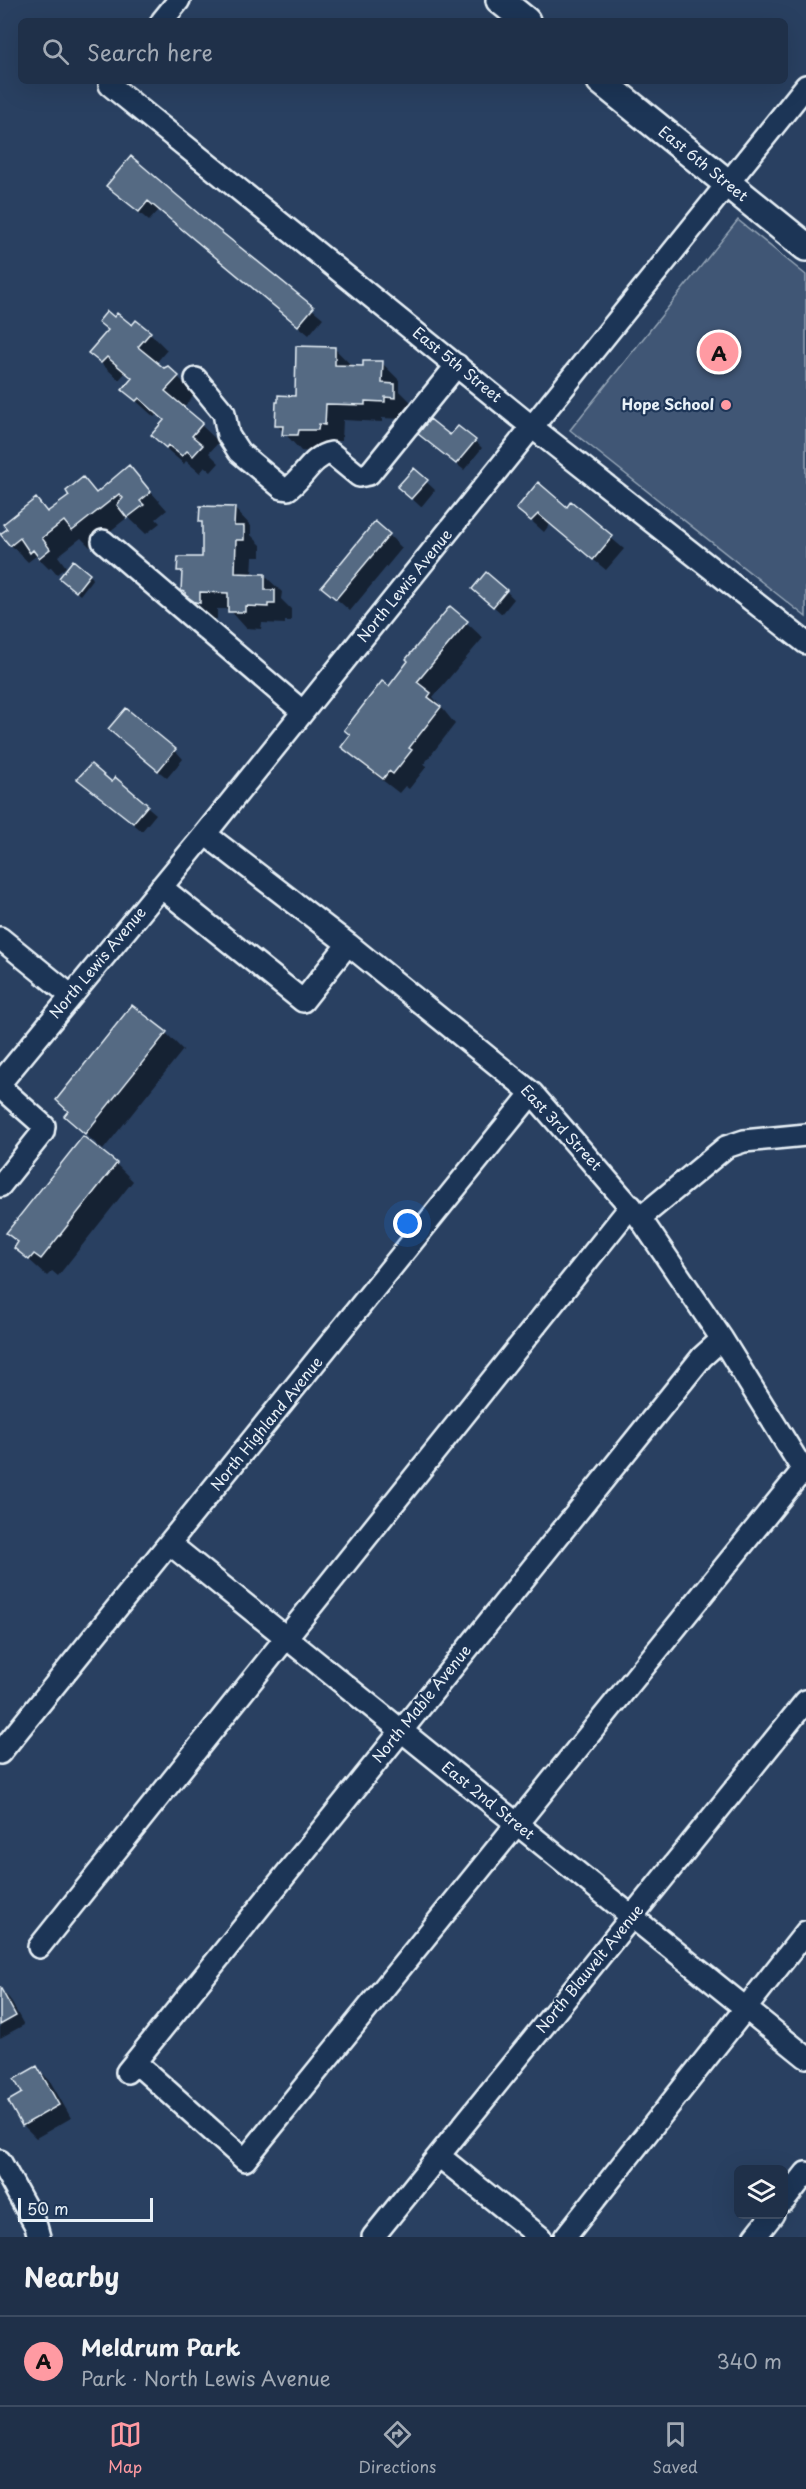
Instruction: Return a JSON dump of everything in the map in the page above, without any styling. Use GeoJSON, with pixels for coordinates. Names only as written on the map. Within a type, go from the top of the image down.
{"type":"FeatureCollection","features":[{"type":"Feature","properties":{"kind":"main road","name":"East 6th Street"},"geometry":{"type":"LineString","coordinates":[[605,84],[806,247]]}},
{"type":"Feature","properties":{"kind":"street"},"geometry":{"type":"LineString","coordinates":[[164,18],[179,0]]}},
{"type":"Feature","properties":{"kind":"street","name":"East 5th Street"},"geometry":{"type":"LineString","coordinates":[[113,84],[532,427],[806,643]]}},
{"type":"Feature","properties":{"kind":"street","name":"North Lewis Avenue"},"geometry":{"type":"LineString","coordinates":[[0,1083],[70,995],[205,834],[806,86]]}},
{"type":"Feature","properties":{"kind":"street"},"geometry":{"type":"LineString","coordinates":[[196,379],[225,413],[228,435],[239,452],[282,488],[288,489],[314,462],[331,453],[359,476],[369,474],[457,365]]}},
{"type":"Feature","properties":{"kind":"street"},"geometry":{"type":"LineString","coordinates":[[103,542],[303,712]]}},
{"type":"Feature","properties":{"kind":"street","name":"East 3rd Street"},"geometry":{"type":"LineString","coordinates":[[205,834],[348,944],[532,1094],[636,1212],[722,1339],[804,1472]]}},
{"type":"Feature","properties":{"kind":"street"},"geometry":{"type":"LineString","coordinates":[[161,887],[303,1001],[348,944]]}},
{"type":"Feature","properties":{"kind":"street"},"geometry":{"type":"LineString","coordinates":[[0,938],[70,995]]}},
{"type":"Feature","properties":{"kind":"street"},"geometry":{"type":"LineString","coordinates":[[0,1087],[45,1125],[44,1132],[0,1186]]}},
{"type":"Feature","properties":{"kind":"street","name":"North Highland Avenue"},"geometry":{"type":"LineString","coordinates":[[0,1753],[532,1094]]}},
{"type":"Feature","properties":{"kind":"street"},"geometry":{"type":"LineString","coordinates":[[39,1947],[286,1638],[636,1212],[726,1147],[744,1141],[806,1135]]}},
{"type":"Feature","properties":{"kind":"street","name":"North Mable Avenue"},"geometry":{"type":"LineString","coordinates":[[515,1823],[245,2160],[130,2068],[702,1357],[722,1339]]}},
{"type":"Feature","properties":{"kind":"street"},"geometry":{"type":"LineString","coordinates":[[515,1823],[804,1472]]}},
{"type":"Feature","properties":{"kind":"street","name":"East 2nd Street"},"geometry":{"type":"LineString","coordinates":[[170,1544],[806,2057]]}},
{"type":"Feature","properties":{"kind":"street","name":"North Blauvelt Avenue"},"geometry":{"type":"LineString","coordinates":[[373,2237],[806,1701]]}},
{"type":"Feature","properties":{"kind":"street"},"geometry":{"type":"LineString","coordinates":[[565,2237],[806,1932]]}},
{"type":"Feature","properties":{"kind":"street"},"geometry":{"type":"LineString","coordinates":[[439,2156],[540,2237]]}},
{"type":"Feature","properties":{"kind":"street"},"geometry":{"type":"LineString","coordinates":[[0,2161],[5,2183],[36,2226],[39,2237]]}},
{"type":"Feature","properties":{"kind":"street"},"geometry":{"type":"LineString","coordinates":[[788,2195],[806,2173]]}},
{"type":"Feature","properties":{"kind":"street"},"geometry":{"type":"LineString","coordinates":[[754,2237],[769,2219]]}},
{"type":"Feature","properties":{"kind":"shaded area"},"geometry":{"type":"Polygon","coordinates":[[[738,220],[806,275],[806,617],[570,430],[738,220]]]}},
{"type":"Feature","properties":{"kind":"building"},"geometry":{"type":"Polygon","coordinates":[[[131,156],[314,307],[298,326],[148,201],[139,212],[106,186],[131,156]]]}},
{"type":"Feature","properties":{"kind":"building"},"geometry":{"type":"Polygon","coordinates":[[[107,311],[114,317],[117,313],[132,325],[136,320],[151,332],[138,347],[164,368],[168,366],[179,376],[165,391],[203,423],[192,436],[203,445],[193,456],[187,451],[182,456],[168,445],[166,448],[151,435],[164,420],[139,398],[136,401],[122,390],[132,378],[107,357],[101,363],[88,353],[108,330],[98,322],[107,311]]]}},
{"type":"Feature","properties":{"kind":"building"},"geometry":{"type":"Polygon","coordinates":[[[296,346],[335,347],[335,365],[363,366],[363,361],[383,361],[382,383],[395,384],[395,398],[385,397],[385,402],[365,401],[365,405],[326,404],[325,425],[319,424],[318,430],[299,430],[298,435],[282,435],[283,426],[275,426],[276,402],[278,402],[278,395],[295,396],[296,346]]]}},
{"type":"Feature","properties":{"kind":"building"},"geometry":{"type":"Polygon","coordinates":[[[430,419],[450,435],[458,426],[476,440],[456,464],[418,434],[430,419]]]}},
{"type":"Feature","properties":{"kind":"building"},"geometry":{"type":"Polygon","coordinates":[[[129,465],[151,492],[140,501],[144,505],[127,518],[117,505],[123,498],[119,494],[72,531],[64,521],[42,538],[50,549],[39,558],[33,550],[30,553],[20,538],[10,546],[0,534],[7,529],[3,524],[36,498],[47,512],[69,496],[66,491],[83,477],[96,493],[129,465]]]}},
{"type":"Feature","properties":{"kind":"building"},"geometry":{"type":"Polygon","coordinates":[[[414,468],[428,480],[411,499],[397,487],[414,468]]]}},
{"type":"Feature","properties":{"kind":"building"},"geometry":{"type":"Polygon","coordinates":[[[538,482],[567,507],[571,501],[613,536],[593,560],[538,514],[531,521],[516,509],[538,482]]]}},
{"type":"Feature","properties":{"kind":"building"},"geometry":{"type":"Polygon","coordinates":[[[200,506],[235,507],[234,526],[244,526],[244,540],[236,540],[235,573],[265,574],[265,590],[275,590],[275,604],[268,604],[268,607],[245,606],[245,612],[228,612],[228,593],[200,592],[200,603],[195,602],[181,591],[182,571],[177,571],[178,557],[202,557],[200,506]]]}},
{"type":"Feature","properties":{"kind":"building"},"geometry":{"type":"Polygon","coordinates":[[[375,521],[390,534],[336,599],[321,587],[375,521]]]}},
{"type":"Feature","properties":{"kind":"building"},"geometry":{"type":"Polygon","coordinates":[[[73,560],[90,574],[76,592],[59,578],[73,560]]]}},
{"type":"Feature","properties":{"kind":"building"},"geometry":{"type":"Polygon","coordinates":[[[486,572],[507,590],[493,607],[472,589],[486,572]]]}},
{"type":"Feature","properties":{"kind":"building"},"geometry":{"type":"Polygon","coordinates":[[[450,606],[468,621],[417,682],[431,693],[428,697],[441,707],[409,748],[412,750],[393,774],[389,771],[383,779],[341,747],[350,735],[344,730],[382,681],[389,686],[408,661],[406,659],[450,606]]]}},
{"type":"Feature","properties":{"kind":"building"},"geometry":{"type":"Polygon","coordinates":[[[126,708],[176,749],[158,771],[108,729],[126,708]]]}},
{"type":"Feature","properties":{"kind":"building"},"geometry":{"type":"Polygon","coordinates":[[[91,764],[112,782],[115,777],[148,805],[133,823],[77,779],[91,764]]]}},
{"type":"Feature","properties":{"kind":"building"},"geometry":{"type":"Polygon","coordinates":[[[132,1005],[167,1032],[85,1134],[64,1116],[68,1111],[56,1100],[132,1005]]]}},
{"type":"Feature","properties":{"kind":"building"},"geometry":{"type":"Polygon","coordinates":[[[83,1136],[117,1163],[41,1259],[34,1254],[29,1260],[14,1248],[18,1242],[6,1233],[83,1136]]]}},
{"type":"Feature","properties":{"kind":"building"},"geometry":{"type":"Polygon","coordinates":[[[0,1987],[16,2016],[0,2025],[0,1987]]]}},
{"type":"Feature","properties":{"kind":"building"},"geometry":{"type":"Polygon","coordinates":[[[37,2066],[59,2105],[22,2126],[8,2101],[22,2093],[14,2079],[37,2066]]]}},
{"type":"Feature","properties":{"kind":"place","name":"Meldrum Park"},"geometry":{"type":"Point","coordinates":[719,352]}},
{"type":"Feature","properties":{"kind":"place","name":"Hope School"},"geometry":{"type":"Point","coordinates":[726,405]}}]}
